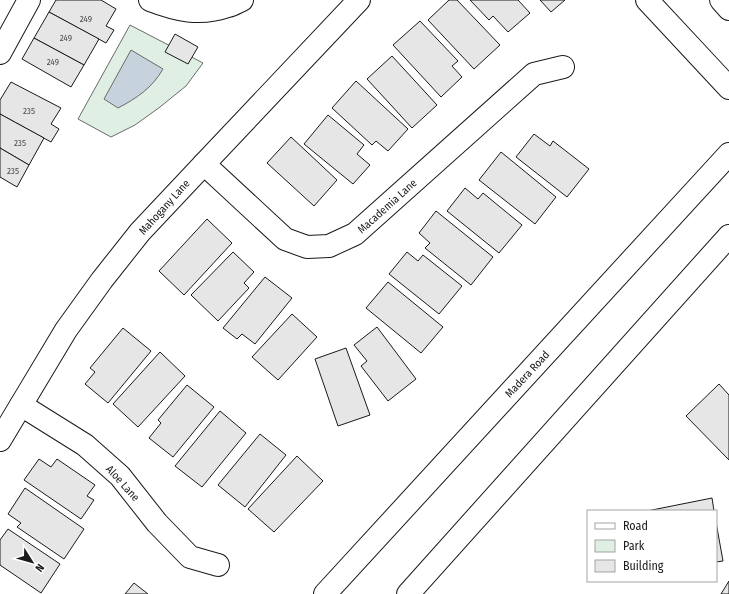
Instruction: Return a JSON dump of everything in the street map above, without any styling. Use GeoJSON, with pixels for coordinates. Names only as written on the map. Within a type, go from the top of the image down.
{"type":"FeatureCollection","features":[{"type":"Feature","properties":{"kind":"street"},"geometry":{"type":"LineString","coordinates":[[0,53],[29,0]]}},
{"type":"Feature","properties":{"kind":"street"},"geometry":{"type":"LineString","coordinates":[[150,0],[185,11],[205,11],[227,7],[242,0]]}},
{"type":"Feature","properties":{"kind":"street","name":"Mahogany Lane"},"geometry":{"type":"LineString","coordinates":[[0,440],[66,330],[102,280],[140,232],[360,0]]}},
{"type":"Feature","properties":{"kind":"street"},"geometry":{"type":"LineString","coordinates":[[647,0],[729,88]]}},
{"type":"Feature","properties":{"kind":"street"},"geometry":{"type":"LineString","coordinates":[[721,0],[729,9]]}},
{"type":"Feature","properties":{"kind":"street","name":"Macademia Lane"},"geometry":{"type":"LineString","coordinates":[[204,164],[286,239],[306,247],[330,246],[355,234],[534,74],[563,67]]}},
{"type":"Feature","properties":{"kind":"street","name":"Madera Road"},"geometry":{"type":"LineString","coordinates":[[325,594],[729,154]]}},
{"type":"Feature","properties":{"kind":"street"},"geometry":{"type":"LineString","coordinates":[[408,594],[729,236]]}},
{"type":"Feature","properties":{"kind":"street","name":"Aloe Lane"},"geometry":{"type":"LineString","coordinates":[[21,405],[85,444],[120,476],[157,523],[190,557],[218,565]]}},
{"type":"Feature","properties":{"kind":"green space"},"geometry":{"type":"Polygon","coordinates":[[[130,25],[203,63],[186,86],[160,107],[135,125],[111,137],[78,119],[130,25]]]}},
{"type":"Feature","properties":{"kind":"shaded area"},"geometry":{"type":"Polygon","coordinates":[[[131,50],[163,69],[159,76],[144,92],[118,108],[104,99],[131,50]]]}},
{"type":"Feature","properties":{"kind":"building"},"geometry":{"type":"Polygon","coordinates":[[[56,0],[101,0],[116,9],[106,26],[114,30],[106,43],[49,12],[56,0]]]}},
{"type":"Feature","properties":{"kind":"building"},"geometry":{"type":"Polygon","coordinates":[[[449,0],[457,0],[500,45],[474,69],[428,20],[449,0]]]}},
{"type":"Feature","properties":{"kind":"building"},"geometry":{"type":"Polygon","coordinates":[[[470,0],[518,0],[530,13],[508,32],[493,16],[489,20],[470,0]]]}},
{"type":"Feature","properties":{"kind":"building"},"geometry":{"type":"Polygon","coordinates":[[[540,0],[565,0],[551,12],[540,0]]]}},
{"type":"Feature","properties":{"kind":"building"},"geometry":{"type":"Polygon","coordinates":[[[49,12],[99,39],[84,65],[34,38],[49,12]]]}},
{"type":"Feature","properties":{"kind":"building"},"geometry":{"type":"Polygon","coordinates":[[[420,21],[458,61],[452,66],[462,77],[441,97],[393,45],[420,21]]]}},
{"type":"Feature","properties":{"kind":"building"},"geometry":{"type":"Polygon","coordinates":[[[175,34],[198,47],[188,64],[165,52],[175,34]]]}},
{"type":"Feature","properties":{"kind":"building"},"geometry":{"type":"Polygon","coordinates":[[[34,38],[84,65],[71,87],[22,59],[34,38]]]}},
{"type":"Feature","properties":{"kind":"building"},"geometry":{"type":"Polygon","coordinates":[[[392,56],[437,105],[412,128],[367,79],[392,56]]]}},
{"type":"Feature","properties":{"kind":"building"},"geometry":{"type":"Polygon","coordinates":[[[356,81],[408,129],[388,151],[376,141],[372,145],[332,108],[356,81]]]}},
{"type":"Feature","properties":{"kind":"building"},"geometry":{"type":"Polygon","coordinates":[[[11,82],[61,108],[51,124],[59,129],[51,142],[0,114],[0,100],[11,82]]]}},
{"type":"Feature","properties":{"kind":"building"},"geometry":{"type":"Polygon","coordinates":[[[0,114],[44,138],[29,165],[0,148],[0,114]]]}},
{"type":"Feature","properties":{"kind":"building"},"geometry":{"type":"Polygon","coordinates":[[[328,115],[364,145],[357,154],[370,165],[353,184],[304,144],[328,115]]]}},
{"type":"Feature","properties":{"kind":"building"},"geometry":{"type":"Polygon","coordinates":[[[534,134],[550,146],[553,141],[589,169],[567,197],[516,157],[534,134]]]}},
{"type":"Feature","properties":{"kind":"building"},"geometry":{"type":"Polygon","coordinates":[[[291,137],[337,180],[314,206],[267,163],[291,137]]]}},
{"type":"Feature","properties":{"kind":"building"},"geometry":{"type":"Polygon","coordinates":[[[0,148],[29,165],[17,187],[0,177],[0,148]]]}},
{"type":"Feature","properties":{"kind":"building"},"geometry":{"type":"Polygon","coordinates":[[[501,152],[556,197],[535,224],[479,180],[501,152]]]}},
{"type":"Feature","properties":{"kind":"building"},"geometry":{"type":"Polygon","coordinates":[[[465,188],[478,199],[483,193],[522,225],[499,253],[447,211],[465,188]]]}},
{"type":"Feature","properties":{"kind":"building"},"geometry":{"type":"Polygon","coordinates":[[[436,211],[493,257],[471,285],[425,248],[430,243],[419,233],[436,211]]]}},
{"type":"Feature","properties":{"kind":"building"},"geometry":{"type":"Polygon","coordinates":[[[207,219],[232,243],[184,295],[159,271],[207,219]]]}},
{"type":"Feature","properties":{"kind":"building"},"geometry":{"type":"Polygon","coordinates":[[[233,252],[254,272],[244,283],[249,288],[218,321],[191,295],[233,252]]]}},
{"type":"Feature","properties":{"kind":"building"},"geometry":{"type":"Polygon","coordinates":[[[407,252],[418,261],[423,255],[462,286],[439,314],[389,274],[407,252]]]}},
{"type":"Feature","properties":{"kind":"building"},"geometry":{"type":"Polygon","coordinates":[[[265,277],[292,298],[255,344],[242,334],[237,339],[223,328],[265,277]]]}},
{"type":"Feature","properties":{"kind":"building"},"geometry":{"type":"Polygon","coordinates":[[[388,282],[443,327],[421,353],[366,308],[388,282]]]}},
{"type":"Feature","properties":{"kind":"building"},"geometry":{"type":"Polygon","coordinates":[[[292,314],[317,337],[278,380],[252,357],[292,314]]]}},
{"type":"Feature","properties":{"kind":"building"},"geometry":{"type":"Polygon","coordinates":[[[377,327],[416,379],[388,401],[361,366],[367,361],[354,345],[377,327]]]}},
{"type":"Feature","properties":{"kind":"building"},"geometry":{"type":"Polygon","coordinates":[[[123,328],[151,351],[108,403],[85,384],[95,372],[90,368],[123,328]]]}},
{"type":"Feature","properties":{"kind":"building"},"geometry":{"type":"Polygon","coordinates":[[[346,348],[370,415],[338,426],[315,359],[346,348]]]}},
{"type":"Feature","properties":{"kind":"building"},"geometry":{"type":"Polygon","coordinates":[[[160,352],[185,376],[138,427],[113,404],[160,352]]]}},
{"type":"Feature","properties":{"kind":"building"},"geometry":{"type":"Polygon","coordinates":[[[719,384],[729,395],[729,460],[686,416],[719,384]]]}},
{"type":"Feature","properties":{"kind":"building"},"geometry":{"type":"Polygon","coordinates":[[[187,385],[214,407],[173,457],[149,438],[161,423],[158,420],[187,385]]]}},
{"type":"Feature","properties":{"kind":"building"},"geometry":{"type":"Polygon","coordinates":[[[220,411],[246,433],[202,487],[175,466],[220,411]]]}},
{"type":"Feature","properties":{"kind":"building"},"geometry":{"type":"Polygon","coordinates":[[[260,434],[286,455],[245,507],[218,485],[260,434]]]}},
{"type":"Feature","properties":{"kind":"building"},"geometry":{"type":"Polygon","coordinates":[[[297,456],[323,481],[274,532],[248,509],[297,456]]]}},
{"type":"Feature","properties":{"kind":"building"},"geometry":{"type":"Polygon","coordinates":[[[39,459],[51,467],[57,459],[95,485],[87,496],[94,500],[81,519],[24,480],[39,459]]]}},
{"type":"Feature","properties":{"kind":"building"},"geometry":{"type":"Polygon","coordinates":[[[25,488],[84,529],[64,559],[17,527],[21,523],[8,514],[25,488]]]}},
{"type":"Feature","properties":{"kind":"building"},"geometry":{"type":"Polygon","coordinates":[[[712,498],[714,510],[652,510],[712,498]]]}},
{"type":"Feature","properties":{"kind":"building"},"geometry":{"type":"Polygon","coordinates":[[[717,528],[723,561],[717,562],[717,528]]]}},
{"type":"Feature","properties":{"kind":"building"},"geometry":{"type":"Polygon","coordinates":[[[8,529],[60,564],[41,593],[0,565],[0,540],[8,529]]]}},
{"type":"Feature","properties":{"kind":"building"},"geometry":{"type":"Polygon","coordinates":[[[729,581],[729,594],[721,594],[729,581]]]}},
{"type":"Feature","properties":{"kind":"building"},"geometry":{"type":"Polygon","coordinates":[[[134,583],[148,594],[125,594],[134,583]]]}}]}
